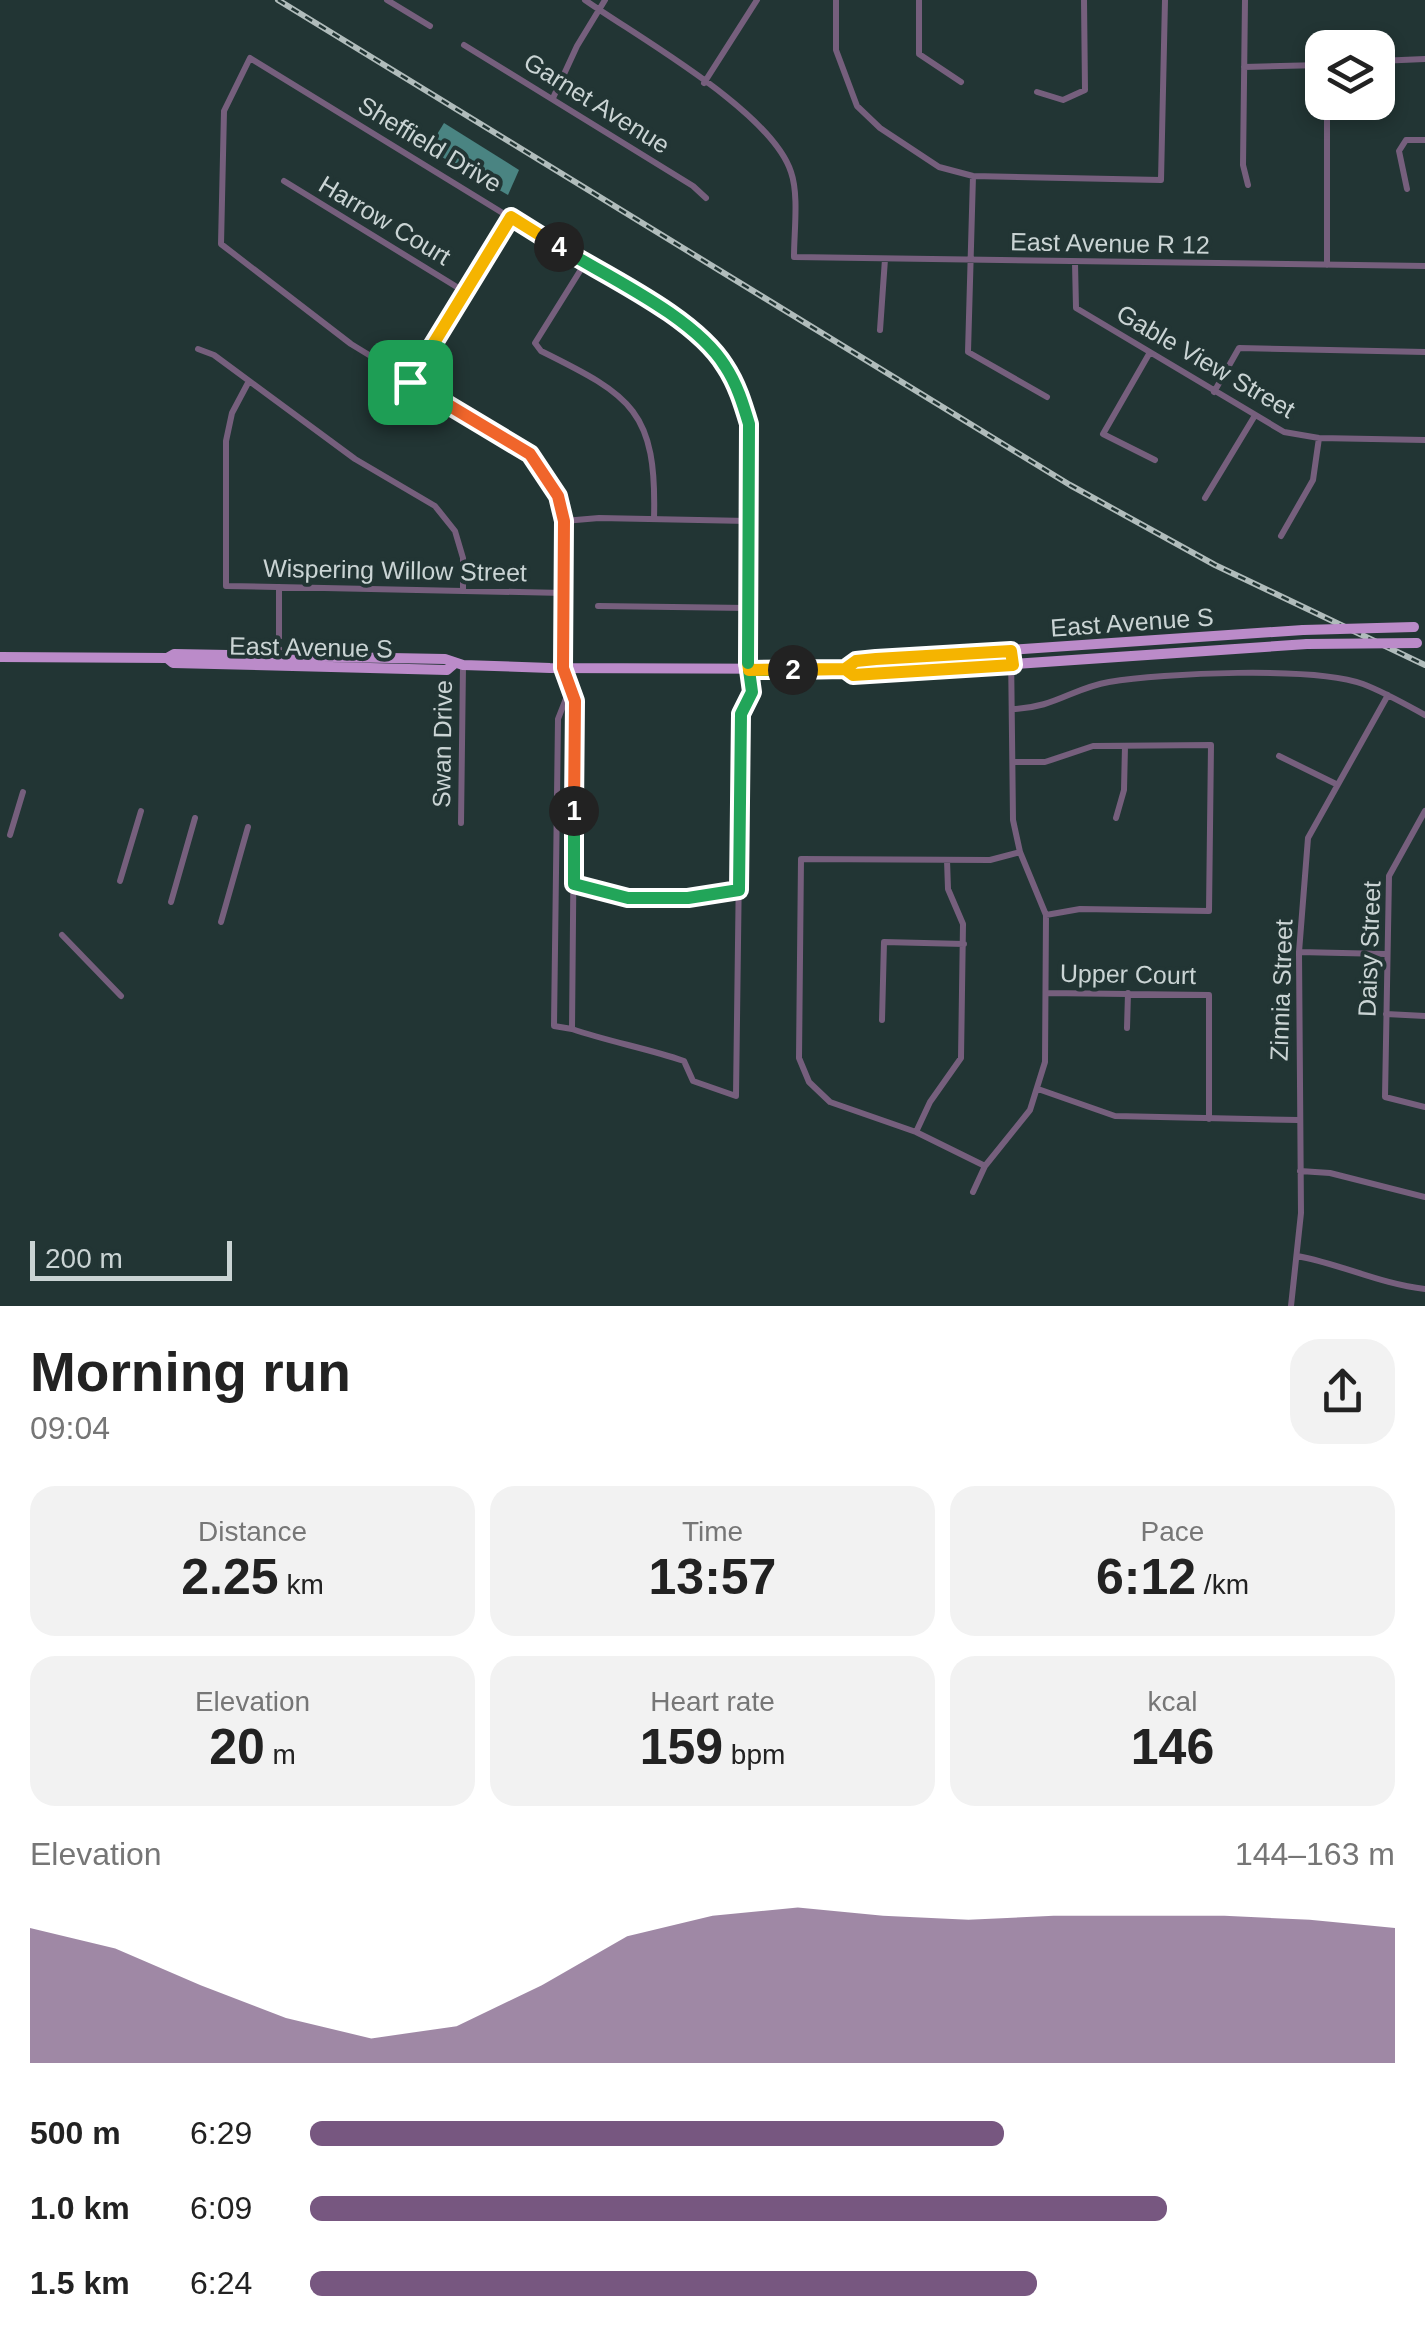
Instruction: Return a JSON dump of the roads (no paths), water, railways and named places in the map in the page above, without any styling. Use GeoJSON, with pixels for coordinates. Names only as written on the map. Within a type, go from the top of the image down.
{"type":"FeatureCollection","features":[{"type":"Feature","properties":{"kind":"main road","name":"East Avenue S"},"geometry":{"type":"LineString","coordinates":[[0,656],[279,655],[445,659],[458,664],[563,668],[845,669],[856,661],[876,659],[1302,630],[1419,627]]}},
{"type":"Feature","properties":{"kind":"main road","name":"East Avenue S"},"geometry":{"type":"LineString","coordinates":[[845,669],[853,675],[1307,644],[1421,644]]}},
{"type":"Feature","properties":{"kind":"main road","name":"East Avenue S"},"geometry":{"type":"LineString","coordinates":[[168,658],[173,663],[447,670],[458,664]]}},
{"type":"Feature","properties":{"kind":"street"},"geometry":{"type":"LineString","coordinates":[[387,0],[430,26]]}},
{"type":"Feature","properties":{"kind":"street"},"geometry":{"type":"LineString","coordinates":[[585,0],[704,83],[757,0]]}},
{"type":"Feature","properties":{"kind":"street"},"geometry":{"type":"LineString","coordinates":[[553,98],[605,0]]}},
{"type":"Feature","properties":{"kind":"street"},"geometry":{"type":"LineString","coordinates":[[836,0],[836,50],[857,106],[880,128],[938,166],[973,176],[1162,180],[1165,0]]}},
{"type":"Feature","properties":{"kind":"street"},"geometry":{"type":"LineString","coordinates":[[919,0],[918,54],[961,82]]}},
{"type":"Feature","properties":{"kind":"street"},"geometry":{"type":"LineString","coordinates":[[1037,92],[1064,100],[1085,90],[1084,0]]}},
{"type":"Feature","properties":{"kind":"street"},"geometry":{"type":"LineString","coordinates":[[1245,0],[1243,165],[1248,185]]}},
{"type":"Feature","properties":{"kind":"street","name":"Garnet Avenue"},"geometry":{"type":"LineString","coordinates":[[464,45],[694,186],[706,198]]}},
{"type":"Feature","properties":{"kind":"street","name":"Sheffield Drive"},"geometry":{"type":"LineString","coordinates":[[410,382],[351,344],[221,244],[224,111],[250,58],[687,326],[724,363],[742,399],[749,424],[747,608],[752,692],[741,714],[736,1096],[693,1082],[684,1061],[632,1043],[616,1044],[572,1030]]}},
{"type":"Feature","properties":{"kind":"street"},"geometry":{"type":"LineString","coordinates":[[1395,60],[1425,59]]}},
{"type":"Feature","properties":{"kind":"street"},"geometry":{"type":"LineString","coordinates":[[1244,66],[1305,64]]}},
{"type":"Feature","properties":{"kind":"street","name":"East Avenue R 12"},"geometry":{"type":"LineString","coordinates":[[704,83],[758,122],[784,157],[792,174],[794,257],[1425,266]]}},
{"type":"Feature","properties":{"kind":"street"},"geometry":{"type":"LineString","coordinates":[[1327,120],[1327,265]]}},
{"type":"Feature","properties":{"kind":"street"},"geometry":{"type":"LineString","coordinates":[[1406,188],[1398,151],[1406,140],[1425,140]]}},
{"type":"Feature","properties":{"kind":"street"},"geometry":{"type":"LineString","coordinates":[[973,176],[968,352],[1048,397]]}},
{"type":"Feature","properties":{"kind":"street","name":"Harrow Court"},"geometry":{"type":"LineString","coordinates":[[284,182],[465,292]]}},
{"type":"Feature","properties":{"kind":"street"},"geometry":{"type":"LineString","coordinates":[[511,217],[410,382],[530,454],[551,482],[564,521],[563,668],[575,701],[572,1030],[554,1026],[558,719],[569,690]]}},
{"type":"Feature","properties":{"kind":"street"},"geometry":{"type":"LineString","coordinates":[[880,330],[885,259]]}},
{"type":"Feature","properties":{"kind":"street"},"geometry":{"type":"LineString","coordinates":[[585,263],[536,343],[541,351],[607,383],[638,421],[649,439],[654,463],[654,519]]}},
{"type":"Feature","properties":{"kind":"street","name":"Gable View Street"},"geometry":{"type":"LineString","coordinates":[[1075,263],[1076,308],[1284,432],[1320,438],[1425,440]]}},
{"type":"Feature","properties":{"kind":"street"},"geometry":{"type":"LineString","coordinates":[[1214,392],[1239,348],[1425,352]]}},
{"type":"Feature","properties":{"kind":"street"},"geometry":{"type":"LineString","coordinates":[[198,349],[250,381],[355,459],[435,506],[455,531],[463,558],[462,591]]}},
{"type":"Feature","properties":{"kind":"street"},"geometry":{"type":"LineString","coordinates":[[1149,354],[1103,434],[1156,460]]}},
{"type":"Feature","properties":{"kind":"street","name":"Wispering Willow Street"},"geometry":{"type":"LineString","coordinates":[[250,381],[232,413],[226,441],[226,586],[564,593]]}},
{"type":"Feature","properties":{"kind":"street"},"geometry":{"type":"LineString","coordinates":[[1205,498],[1254,416]]}},
{"type":"Feature","properties":{"kind":"street"},"geometry":{"type":"LineString","coordinates":[[1281,536],[1313,480],[1320,438]]}},
{"type":"Feature","properties":{"kind":"street"},"geometry":{"type":"LineString","coordinates":[[564,521],[748,521]]}},
{"type":"Feature","properties":{"kind":"street"},"geometry":{"type":"LineString","coordinates":[[227,665],[243,659],[276,660],[279,587]]}},
{"type":"Feature","properties":{"kind":"street"},"geometry":{"type":"LineString","coordinates":[[598,606],[747,608]]}},
{"type":"Feature","properties":{"kind":"street"},"geometry":{"type":"LineString","coordinates":[[974,1192],[985,1166],[1030,1110],[1045,1062],[1046,915],[1020,852],[1014,820],[1011,651]]}},
{"type":"Feature","properties":{"kind":"street","name":"Swan Drive"},"geometry":{"type":"LineString","coordinates":[[458,664],[461,822]]}},
{"type":"Feature","properties":{"kind":"street"},"geometry":{"type":"LineString","coordinates":[[1014,709],[1049,706],[1108,682],[1211,676],[1339,678],[1425,715]]}},
{"type":"Feature","properties":{"kind":"street","name":"Zinnia Street"},"geometry":{"type":"LineString","coordinates":[[1291,1306],[1301,1213],[1299,952],[1308,838],[1388,696]]}},
{"type":"Feature","properties":{"kind":"street"},"geometry":{"type":"LineString","coordinates":[[1116,818],[1124,790],[1126,745]]}},
{"type":"Feature","properties":{"kind":"street"},"geometry":{"type":"LineString","coordinates":[[1013,762],[1045,762],[1092,746],[1211,746],[1209,912],[1080,909],[1046,915]]}},
{"type":"Feature","properties":{"kind":"street"},"geometry":{"type":"LineString","coordinates":[[1279,756],[1336,784]]}},
{"type":"Feature","properties":{"kind":"street"},"geometry":{"type":"LineString","coordinates":[[10,835],[22,792]]}},
{"type":"Feature","properties":{"kind":"street"},"geometry":{"type":"LineString","coordinates":[[120,881],[141,811]]}},
{"type":"Feature","properties":{"kind":"street","name":"Daisy Street"},"geometry":{"type":"LineString","coordinates":[[1424,815],[1389,876],[1385,1098],[1425,1107]]}},
{"type":"Feature","properties":{"kind":"street"},"geometry":{"type":"LineString","coordinates":[[171,902],[195,818]]}},
{"type":"Feature","properties":{"kind":"street"},"geometry":{"type":"LineString","coordinates":[[221,922],[248,827]]}},
{"type":"Feature","properties":{"kind":"street"},"geometry":{"type":"LineString","coordinates":[[985,1166],[916,1132],[830,1102],[808,1082],[799,1058],[801,859],[990,860],[1020,852]]}},
{"type":"Feature","properties":{"kind":"street"},"geometry":{"type":"LineString","coordinates":[[916,1132],[930,1102],[961,1058],[963,924],[948,888],[947,860]]}},
{"type":"Feature","properties":{"kind":"street"},"geometry":{"type":"LineString","coordinates":[[574,884],[628,898],[688,898],[739,890]]}},
{"type":"Feature","properties":{"kind":"street"},"geometry":{"type":"LineString","coordinates":[[62,935],[121,996]]}},
{"type":"Feature","properties":{"kind":"street"},"geometry":{"type":"LineString","coordinates":[[882,1020],[884,942],[964,944]]}},
{"type":"Feature","properties":{"kind":"street"},"geometry":{"type":"LineString","coordinates":[[1299,952],[1385,954]]}},
{"type":"Feature","properties":{"kind":"street","name":"Upper Court"},"geometry":{"type":"LineString","coordinates":[[1046,992],[1209,994],[1209,1119]]}},
{"type":"Feature","properties":{"kind":"street"},"geometry":{"type":"LineString","coordinates":[[1128,993],[1128,1028]]}},
{"type":"Feature","properties":{"kind":"street"},"geometry":{"type":"LineString","coordinates":[[1386,1014],[1425,1016]]}},
{"type":"Feature","properties":{"kind":"street"},"geometry":{"type":"LineString","coordinates":[[1038,1089],[1115,1116],[1298,1120]]}},
{"type":"Feature","properties":{"kind":"street"},"geometry":{"type":"LineString","coordinates":[[1300,1171],[1330,1173],[1425,1198]]}},
{"type":"Feature","properties":{"kind":"street"},"geometry":{"type":"LineString","coordinates":[[1297,1256],[1332,1262],[1394,1286],[1425,1289]]}},
{"type":"Feature","properties":{"kind":"water"},"geometry":{"type":"Polygon","coordinates":[[[444,123],[519,170],[508,195],[428,149],[444,123]]]}},
{"type":"Feature","properties":{"kind":"railway"},"geometry":{"type":"LineString","coordinates":[[278,0],[1070,485],[1215,565],[1425,665]]}}]}
